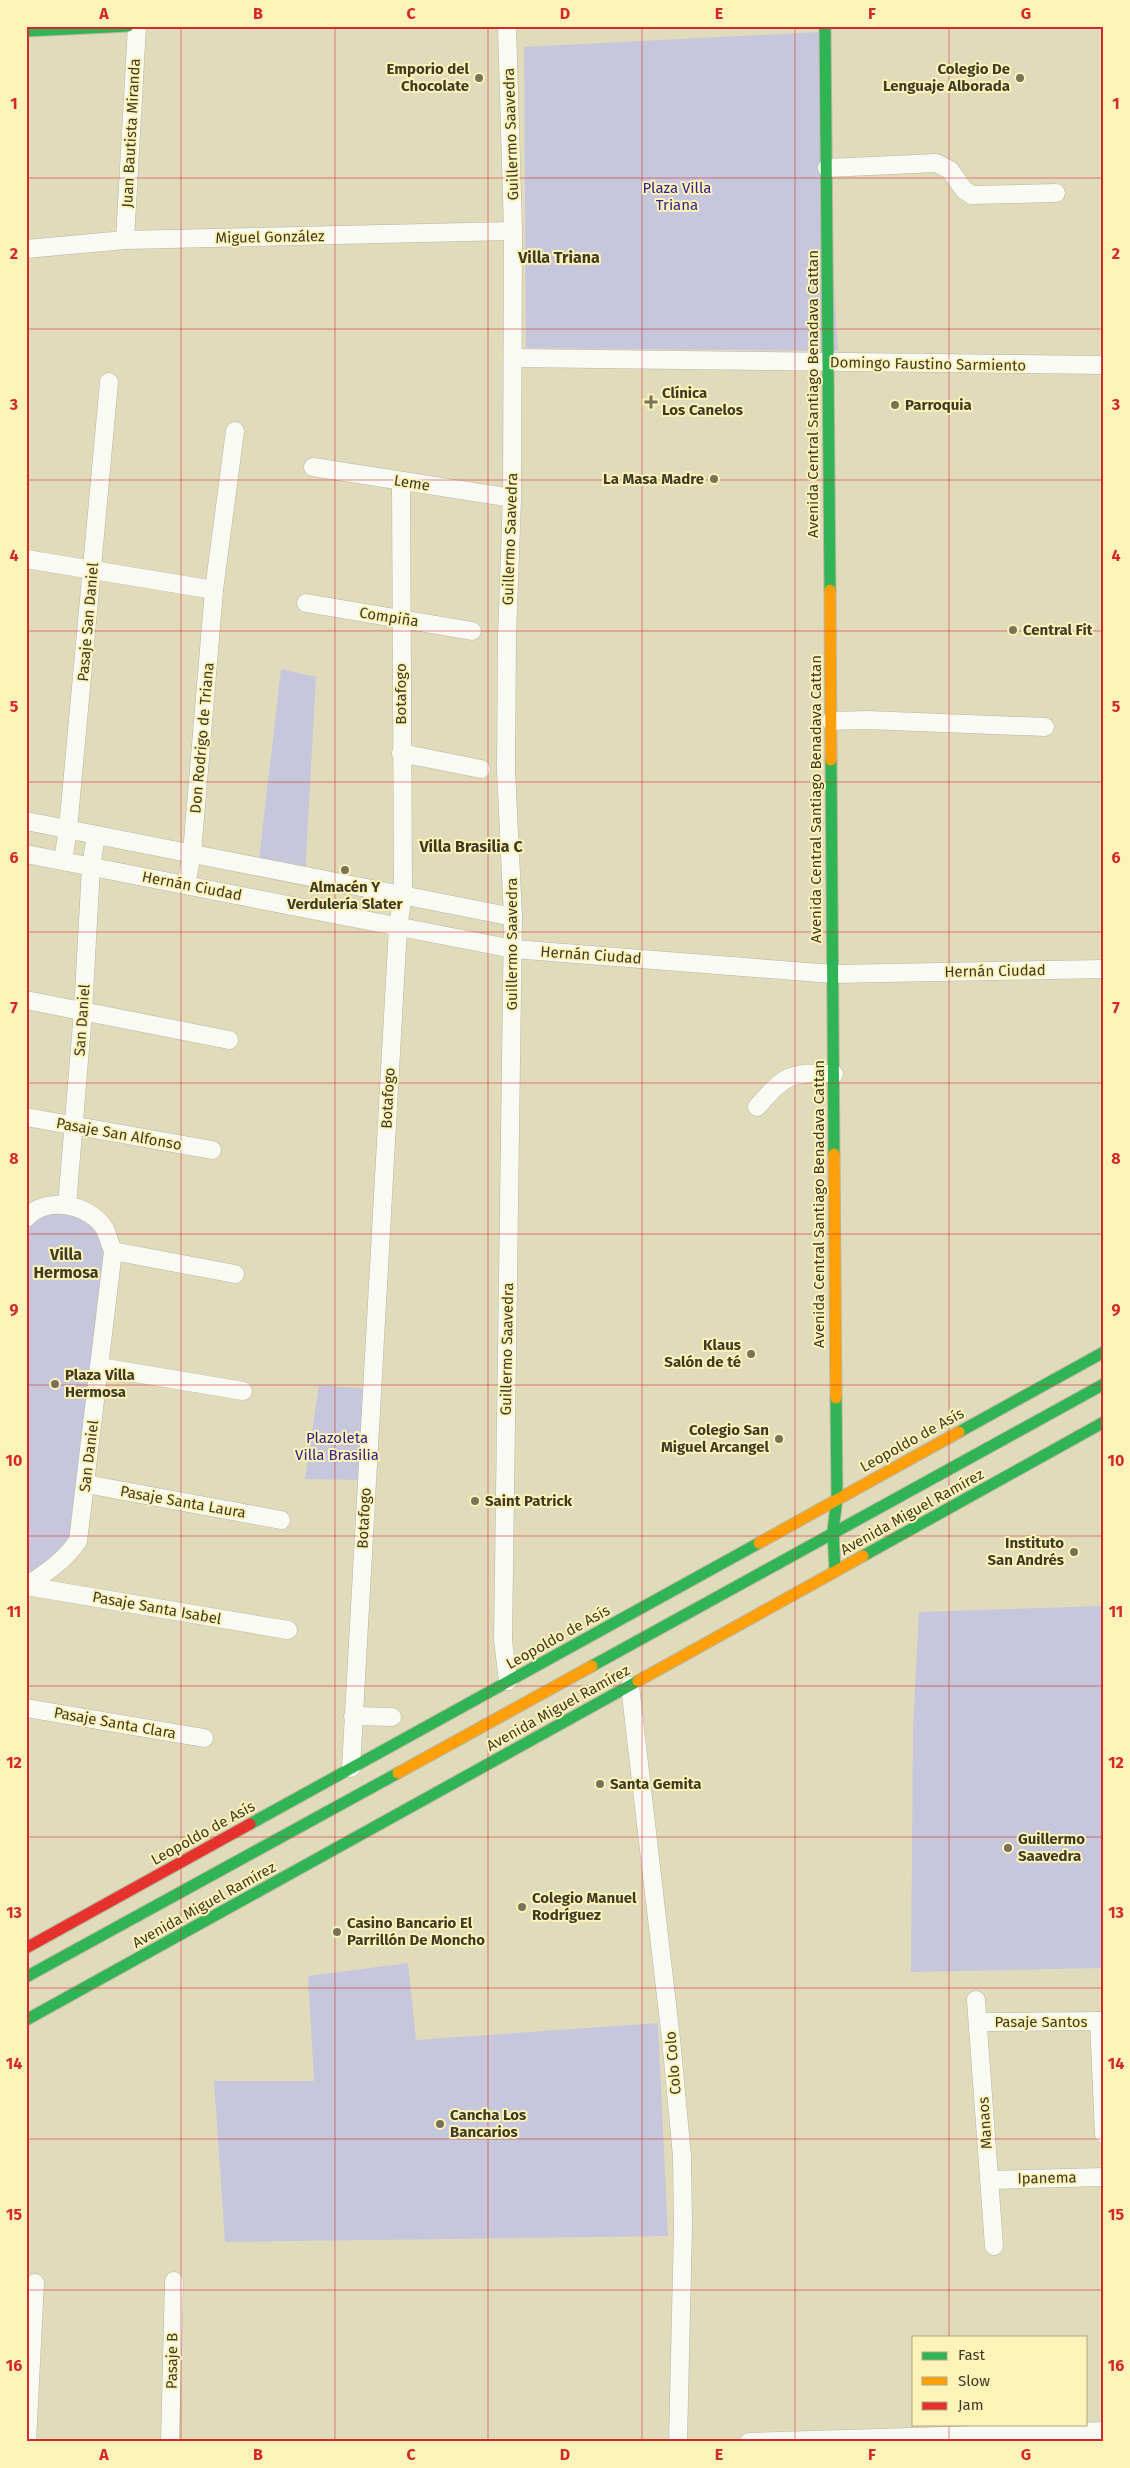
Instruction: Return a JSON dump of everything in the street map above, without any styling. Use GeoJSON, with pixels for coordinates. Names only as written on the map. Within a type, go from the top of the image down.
{"type":"FeatureCollection","features":[{"type":"Feature","properties":{"kind":"street"},"geometry":{"type":"LineString","coordinates":[[26,31],[128,26]]}},
{"type":"Feature","properties":{"kind":"street","name":"Juan Bautista Miranda"},"geometry":{"type":"LineString","coordinates":[[125,240],[137,26]]}},
{"type":"Feature","properties":{"kind":"street","name":"Guillermo Saavedra"},"geometry":{"type":"LineString","coordinates":[[508,26],[513,231],[512,498],[507,636],[506,770],[513,917],[503,1640],[508,1681]]}},
{"type":"Feature","properties":{"kind":"street","name":"Avenida Central Santiago Benadava Cattan"},"geometry":{"type":"LineString","coordinates":[[826,26],[837,1498],[833,1531],[835,1571]]}},
{"type":"Feature","properties":{"kind":"street"},"geometry":{"type":"LineString","coordinates":[[826,168],[936,163],[950,170],[964,190],[972,195],[1056,193]]}},
{"type":"Feature","properties":{"kind":"street","name":"Miguel González"},"geometry":{"type":"LineString","coordinates":[[26,249],[125,240],[513,231]]}},
{"type":"Feature","properties":{"kind":"street","name":"Domingo Faustino Sarmiento"},"geometry":{"type":"LineString","coordinates":[[513,358],[1104,365]]}},
{"type":"Feature","properties":{"kind":"street","name":"Pasaje San Daniel"},"geometry":{"type":"LineString","coordinates":[[63,861],[68,830],[93,570],[109,382]]}},
{"type":"Feature","properties":{"kind":"street","name":"Don Rodrigo de Triana"},"geometry":{"type":"LineString","coordinates":[[186,885],[192,853],[214,590],[235,431]]}},
{"type":"Feature","properties":{"kind":"street","name":"Leme"},"geometry":{"type":"LineString","coordinates":[[313,467],[512,498]]}},
{"type":"Feature","properties":{"kind":"street","name":"Botafogo"},"geometry":{"type":"LineString","coordinates":[[350,1768],[398,926],[403,895],[401,481]]}},
{"type":"Feature","properties":{"kind":"street"},"geometry":{"type":"LineString","coordinates":[[26,559],[214,590]]}},
{"type":"Feature","properties":{"kind":"street","name":"Compiña"},"geometry":{"type":"LineString","coordinates":[[306,603],[472,631]]}},
{"type":"Feature","properties":{"kind":"street"},"geometry":{"type":"LineString","coordinates":[[831,721],[867,720],[1044,727]]}},
{"type":"Feature","properties":{"kind":"street"},"geometry":{"type":"LineString","coordinates":[[401,753],[481,768]]}},
{"type":"Feature","properties":{"kind":"street"},"geometry":{"type":"LineString","coordinates":[[26,821],[513,917]]}},
{"type":"Feature","properties":{"kind":"street","name":"San Daniel"},"geometry":{"type":"LineString","coordinates":[[26,1586],[51,1570],[70,1553],[78,1541],[113,1251],[104,1228],[87,1212],[67,1204],[82,1012],[90,867],[96,835]]}},
{"type":"Feature","properties":{"kind":"street","name":"Hernán Ciudad"},"geometry":{"type":"LineString","coordinates":[[26,854],[513,949],[833,974],[1104,969]]}},
{"type":"Feature","properties":{"kind":"street"},"geometry":{"type":"LineString","coordinates":[[26,1000],[229,1040]]}},
{"type":"Feature","properties":{"kind":"street"},"geometry":{"type":"LineString","coordinates":[[757,1107],[777,1084],[788,1076],[807,1073],[834,1074]]}},
{"type":"Feature","properties":{"kind":"street","name":"Pasaje San Alfonso"},"geometry":{"type":"LineString","coordinates":[[26,1117],[212,1150]]}},
{"type":"Feature","properties":{"kind":"street"},"geometry":{"type":"LineString","coordinates":[[26,1218],[49,1205],[67,1204]]}},
{"type":"Feature","properties":{"kind":"street"},"geometry":{"type":"LineString","coordinates":[[113,1251],[235,1274]]}},
{"type":"Feature","properties":{"kind":"street","name":"Leopoldo de Asís"},"geometry":{"type":"LineString","coordinates":[[26,1948],[1104,1352]]}},
{"type":"Feature","properties":{"kind":"street"},"geometry":{"type":"LineString","coordinates":[[100,1367],[243,1391]]}},
{"type":"Feature","properties":{"kind":"street","name":"Avenida Miguel Ramírez"},"geometry":{"type":"LineString","coordinates":[[26,1977],[567,1682],[833,1531],[1104,1384]]}},
{"type":"Feature","properties":{"kind":"street","name":"Avenida Miguel Ramírez"},"geometry":{"type":"LineString","coordinates":[[26,2020],[1104,1422]]}},
{"type":"Feature","properties":{"kind":"street","name":"Pasaje Santa Laura"},"geometry":{"type":"LineString","coordinates":[[86,1484],[281,1520]]}},
{"type":"Feature","properties":{"kind":"street","name":"Pasaje Santa Isabel"},"geometry":{"type":"LineString","coordinates":[[26,1586],[288,1630]]}},
{"type":"Feature","properties":{"kind":"street"},"geometry":{"type":"LineString","coordinates":[[706,1618],[720,1594]]}},
{"type":"Feature","properties":{"kind":"street"},"geometry":{"type":"LineString","coordinates":[[630,1686],[670,1650]]}},
{"type":"Feature","properties":{"kind":"street","name":"Colo Colo"},"geometry":{"type":"LineString","coordinates":[[630,1686],[671,2039],[682,2156],[683,2227],[678,2442]]}},
{"type":"Feature","properties":{"kind":"street","name":"Pasaje Santa Clara"},"geometry":{"type":"LineString","coordinates":[[26,1708],[204,1738]]}},
{"type":"Feature","properties":{"kind":"street"},"geometry":{"type":"LineString","coordinates":[[353,1716],[392,1717]]}},
{"type":"Feature","properties":{"kind":"street","name":"Manaos"},"geometry":{"type":"LineString","coordinates":[[976,2000],[994,2246]]}},
{"type":"Feature","properties":{"kind":"street","name":"Pasaje Santos"},"geometry":{"type":"LineString","coordinates":[[978,2022],[1101,2022]]}},
{"type":"Feature","properties":{"kind":"street"},"geometry":{"type":"LineString","coordinates":[[1101,2022],[1104,2134]]}},
{"type":"Feature","properties":{"kind":"street","name":"Ipanema"},"geometry":{"type":"LineString","coordinates":[[990,2180],[1104,2177]]}},
{"type":"Feature","properties":{"kind":"street","name":"Pasaje B"},"geometry":{"type":"LineString","coordinates":[[170,2442],[174,2281]]}},
{"type":"Feature","properties":{"kind":"street"},"geometry":{"type":"LineString","coordinates":[[27,2442],[35,2283]]}},
{"type":"Feature","properties":{"kind":"street"},"geometry":{"type":"LineString","coordinates":[[750,2442],[1104,2430]]}},
{"type":"Feature","properties":{"kind":"green space","name":"Plaza Villa Triana"},"geometry":{"type":"Polygon","coordinates":[[[819,32],[838,351],[526,348],[524,47],[819,32]]]}},
{"type":"Feature","properties":{"kind":"green space"},"geometry":{"type":"Polygon","coordinates":[[[281,669],[316,677],[305,878],[258,868],[281,669]]]}},
{"type":"Feature","properties":{"kind":"green space","name":"Plaza Villa Hermosa"},"geometry":{"type":"Polygon","coordinates":[[[87,1212],[113,1251],[78,1541],[26,1586],[26,1218],[29,1214],[87,1212]]]}},
{"type":"Feature","properties":{"kind":"green space","name":"Plazoleta Villa Brasilia"},"geometry":{"type":"Polygon","coordinates":[[[319,1385],[369,1389],[363,1480],[305,1479],[319,1385]]]}},
{"type":"Feature","properties":{"kind":"green space","name":"Guillermo Saavedra"},"geometry":{"type":"Polygon","coordinates":[[[1104,1606],[1104,1968],[911,1972],[913,1727],[919,1612],[1104,1606]]]}},
{"type":"Feature","properties":{"kind":"green space","name":"Cancha Los Bancarios"},"geometry":{"type":"Polygon","coordinates":[[[408,1963],[416,2040],[658,2023],[668,2236],[225,2242],[214,2081],[314,2081],[308,1976],[408,1963]]]}},
{"type":"Feature","properties":{"kind":"traffic: fast"},"geometry":{"type":"LineString","coordinates":[[26,31],[128,26]]}},
{"type":"Feature","properties":{"kind":"traffic: fast"},"geometry":{"type":"LineString","coordinates":[[825,26],[830,590]]}},
{"type":"Feature","properties":{"kind":"traffic: fast"},"geometry":{"type":"LineString","coordinates":[[831,760],[834,1154]]}},
{"type":"Feature","properties":{"kind":"traffic: fast"},"geometry":{"type":"LineString","coordinates":[[959,1432],[1104,1352]]}},
{"type":"Feature","properties":{"kind":"traffic: fast"},"geometry":{"type":"LineString","coordinates":[[592,1666],[1104,1384]]}},
{"type":"Feature","properties":{"kind":"traffic: fast"},"geometry":{"type":"LineString","coordinates":[[835,1571],[833,1531],[837,1498],[836,1398]]}},
{"type":"Feature","properties":{"kind":"traffic: fast"},"geometry":{"type":"LineString","coordinates":[[863,1556],[1104,1422]]}},
{"type":"Feature","properties":{"kind":"traffic: fast"},"geometry":{"type":"LineString","coordinates":[[250,1824],[759,1543]]}},
{"type":"Feature","properties":{"kind":"traffic: fast"},"geometry":{"type":"LineString","coordinates":[[26,2020],[638,1681]]}},
{"type":"Feature","properties":{"kind":"traffic: fast"},"geometry":{"type":"LineString","coordinates":[[26,1977],[398,1773]]}},
{"type":"Feature","properties":{"kind":"traffic: slow"},"geometry":{"type":"LineString","coordinates":[[830,590],[831,760]]}},
{"type":"Feature","properties":{"kind":"traffic: slow"},"geometry":{"type":"LineString","coordinates":[[834,1154],[836,1398]]}},
{"type":"Feature","properties":{"kind":"traffic: slow"},"geometry":{"type":"LineString","coordinates":[[759,1543],[959,1432]]}},
{"type":"Feature","properties":{"kind":"traffic: slow"},"geometry":{"type":"LineString","coordinates":[[638,1681],[863,1556]]}},
{"type":"Feature","properties":{"kind":"traffic: slow"},"geometry":{"type":"LineString","coordinates":[[398,1773],[592,1666]]}},
{"type":"Feature","properties":{"kind":"traffic: jam"},"geometry":{"type":"LineString","coordinates":[[26,1948],[250,1824]]}},
{"type":"Feature","properties":{"kind":"place","name":"Emporio del Chocolate"},"geometry":{"type":"Point","coordinates":[479,78]}},
{"type":"Feature","properties":{"kind":"place","name":"Colegio De Lenguaje Alborada"},"geometry":{"type":"Point","coordinates":[1020,78]}},
{"type":"Feature","properties":{"kind":"place","name":"Clínica Los Canelos"},"geometry":{"type":"Point","coordinates":[651,402]}},
{"type":"Feature","properties":{"kind":"place","name":"Parroquia"},"geometry":{"type":"Point","coordinates":[895,405]}},
{"type":"Feature","properties":{"kind":"place","name":"La Masa Madre"},"geometry":{"type":"Point","coordinates":[714,479]}},
{"type":"Feature","properties":{"kind":"place","name":"Central Fit"},"geometry":{"type":"Point","coordinates":[1013,630]}},
{"type":"Feature","properties":{"kind":"place","name":"Almacén Y Verdulería Slater"},"geometry":{"type":"Point","coordinates":[345,870]}},
{"type":"Feature","properties":{"kind":"place","name":"Klaus Salón de té"},"geometry":{"type":"Point","coordinates":[751,1354]}},
{"type":"Feature","properties":{"kind":"place","name":"Plaza Villa Hermosa"},"geometry":{"type":"Point","coordinates":[55,1384]}},
{"type":"Feature","properties":{"kind":"place","name":"Colegio San Miguel Arcangel"},"geometry":{"type":"Point","coordinates":[779,1439]}},
{"type":"Feature","properties":{"kind":"place","name":"Saint Patrick"},"geometry":{"type":"Point","coordinates":[475,1501]}},
{"type":"Feature","properties":{"kind":"place","name":"Instituto San Andrés"},"geometry":{"type":"Point","coordinates":[1074,1552]}},
{"type":"Feature","properties":{"kind":"place","name":"Santa Gemita"},"geometry":{"type":"Point","coordinates":[600,1784]}},
{"type":"Feature","properties":{"kind":"place","name":"Guillermo Saavedra"},"geometry":{"type":"Point","coordinates":[1008,1848]}},
{"type":"Feature","properties":{"kind":"place","name":"Colegio Manuel Rodríguez"},"geometry":{"type":"Point","coordinates":[522,1907]}},
{"type":"Feature","properties":{"kind":"place","name":"Casino Bancario El Parrillón De Moncho"},"geometry":{"type":"Point","coordinates":[337,1932]}},
{"type":"Feature","properties":{"kind":"place","name":"Cancha Los Bancarios"},"geometry":{"type":"Point","coordinates":[440,2124]}},
{"type":"Feature","properties":{"kind":"district","name":"Villa Triana"},"geometry":{"type":"Point","coordinates":[559,257]}},
{"type":"Feature","properties":{"kind":"district","name":"Villa Brasilia C"},"geometry":{"type":"Point","coordinates":[471,846]}},
{"type":"Feature","properties":{"kind":"district","name":"Villa Hermosa"},"geometry":{"type":"Point","coordinates":[66,1263]}}]}
